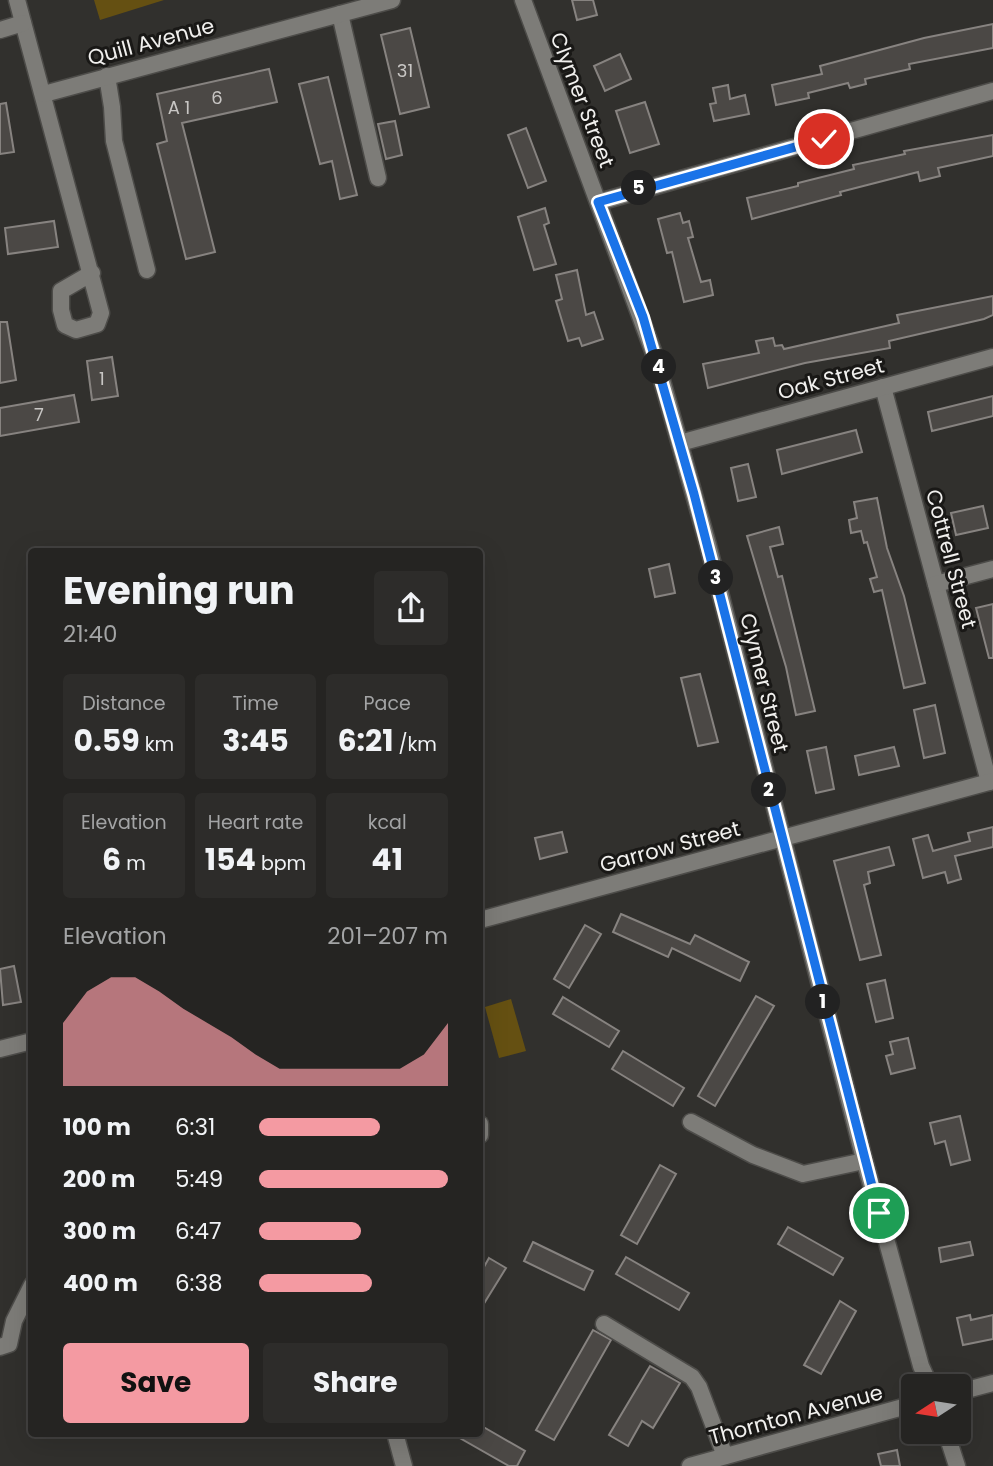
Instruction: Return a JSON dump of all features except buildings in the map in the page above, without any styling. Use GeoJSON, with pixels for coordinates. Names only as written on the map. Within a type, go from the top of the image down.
{"type":"FeatureCollection","features":[{"type":"Feature","properties":{"kind":"street"},"geometry":{"type":"LineString","coordinates":[[17,0],[92,273]]}},
{"type":"Feature","properties":{"kind":"street","name":"Quill Avenue"},"geometry":{"type":"LineString","coordinates":[[44,94],[391,0]]}},
{"type":"Feature","properties":{"kind":"street","name":"Clymer Street"},"geometry":{"type":"LineString","coordinates":[[523,0],[643,317],[680,443],[864,1161],[924,1374]]}},
{"type":"Feature","properties":{"kind":"street"},"geometry":{"type":"LineString","coordinates":[[340,14],[378,178]]}},
{"type":"Feature","properties":{"kind":"street"},"geometry":{"type":"LineString","coordinates":[[0,30],[23,23]]}},
{"type":"Feature","properties":{"kind":"street"},"geometry":{"type":"LineString","coordinates":[[107,76],[114,141],[147,270]]}},
{"type":"Feature","properties":{"kind":"street"},"geometry":{"type":"LineString","coordinates":[[598,202],[993,91]]}},
{"type":"Feature","properties":{"kind":"street","name":"Oak Street"},"geometry":{"type":"LineString","coordinates":[[680,443],[993,357]]}},
{"type":"Feature","properties":{"kind":"street","name":"Cottrell Street"},"geometry":{"type":"LineString","coordinates":[[883,387],[991,781]]}},
{"type":"Feature","properties":{"kind":"street"},"geometry":{"type":"LineString","coordinates":[[936,584],[993,569]]}},
{"type":"Feature","properties":{"kind":"street","name":"Garrow Street"},"geometry":{"type":"LineString","coordinates":[[483,919],[991,781]]}},
{"type":"Feature","properties":{"kind":"street"},"geometry":{"type":"LineString","coordinates":[[0,1049],[28,1042]]}},
{"type":"Feature","properties":{"kind":"street"},"geometry":{"type":"LineString","coordinates":[[691,1122],[753,1155],[803,1174],[864,1161]]}},
{"type":"Feature","properties":{"kind":"street"},"geometry":{"type":"LineString","coordinates":[[5,1346],[28,1293]]}},
{"type":"Feature","properties":{"kind":"street"},"geometry":{"type":"LineString","coordinates":[[604,1324],[692,1377],[699,1387],[725,1456]]}},
{"type":"Feature","properties":{"kind":"street"},"geometry":{"type":"LineString","coordinates":[[971,1388],[993,1382]]}},
{"type":"Feature","properties":{"kind":"street","name":"Thornton Avenue"},"geometry":{"type":"LineString","coordinates":[[690,1466],[901,1408]]}},
{"type":"Feature","properties":{"kind":"street"},"geometry":{"type":"LineString","coordinates":[[396,1437],[404,1466]]}},
{"type":"Feature","properties":{"kind":"street"},"geometry":{"type":"LineString","coordinates":[[950,1444],[957,1466]]}},
{"type":"Feature","properties":{"kind":"shaded area"},"geometry":{"type":"Polygon","coordinates":[[[94,0],[164,0],[100,20],[94,0]]]}},
{"type":"Feature","properties":{"kind":"shaded area"},"geometry":{"type":"Polygon","coordinates":[[[511,999],[526,1051],[499,1058],[485,1007],[511,999]]]}},
{"type":"Feature","properties":{"kind":"route"},"geometry":{"type":"LineString","coordinates":[[824,139],[634,189],[598,202],[643,317],[694,494],[879,1213]]}}]}
